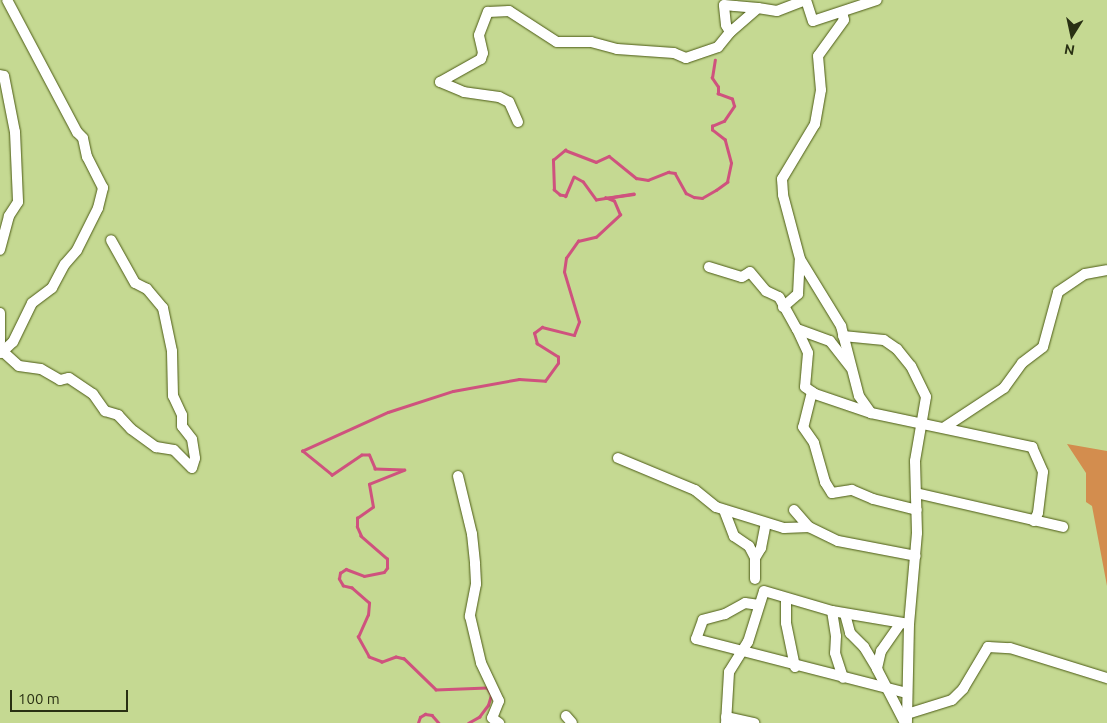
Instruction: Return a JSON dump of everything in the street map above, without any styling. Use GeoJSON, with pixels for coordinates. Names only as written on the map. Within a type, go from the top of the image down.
{"type":"FeatureCollection","features":[{"type":"Feature","properties":{"kind":"street"},"geometry":{"type":"LineString","coordinates":[[1,349],[32,303],[52,288],[65,264],[77,250],[96,215],[103,188],[87,157],[83,138],[77,132],[7,0]]}},
{"type":"Feature","properties":{"kind":"street"},"geometry":{"type":"LineString","coordinates":[[730,32],[726,25],[724,5],[777,11],[806,0],[813,21],[877,0]]}},
{"type":"Feature","properties":{"kind":"street"},"geometry":{"type":"LineString","coordinates":[[518,122],[509,102],[499,96],[464,92],[440,82],[481,59],[483,53],[479,36],[488,12],[509,12],[557,42],[591,42],[617,49],[674,53],[686,58],[718,47],[730,32],[758,8]]}},
{"type":"Feature","properties":{"kind":"street"},"geometry":{"type":"LineString","coordinates":[[842,12],[844,20],[818,56],[821,90],[815,124],[782,179],[782,195],[800,258],[834,313],[843,336],[858,396],[871,413]]}},
{"type":"Feature","properties":{"kind":"street"},"geometry":{"type":"LineString","coordinates":[[0,75],[4,76],[15,132],[18,192],[18,202],[9,216],[0,250]]}},
{"type":"Feature","properties":{"kind":"street"},"geometry":{"type":"LineString","coordinates":[[0,313],[1,349],[19,366],[41,369],[60,380],[69,378],[93,394],[105,411],[118,415],[131,429],[156,447],[174,450],[193,471],[192,439],[182,426],[182,415],[172,396],[172,351],[162,308],[147,289],[135,283],[112,240]]}},
{"type":"Feature","properties":{"kind":"street"},"geometry":{"type":"LineString","coordinates":[[784,307],[798,294],[800,258]]}},
{"type":"Feature","properties":{"kind":"street"},"geometry":{"type":"LineString","coordinates":[[709,267],[742,277],[750,272],[766,291],[779,297],[808,353],[806,387],[812,392],[871,413],[945,427],[1032,447],[1043,472],[1038,513],[1034,521]]}},
{"type":"Feature","properties":{"kind":"street"},"geometry":{"type":"LineString","coordinates":[[945,427],[1004,388],[1022,363],[1043,347],[1058,292],[1085,274],[1107,270]]}},
{"type":"Feature","properties":{"kind":"street"},"geometry":{"type":"LineString","coordinates":[[797,329],[830,340],[851,368]]}},
{"type":"Feature","properties":{"kind":"street"},"geometry":{"type":"LineString","coordinates":[[843,336],[884,340],[897,349],[911,366],[926,397],[923,423],[916,446],[916,556],[905,624],[906,720]]}},
{"type":"Feature","properties":{"kind":"street"},"geometry":{"type":"LineString","coordinates":[[812,392],[803,427],[814,443],[825,482],[832,493],[852,490],[872,499],[917,510]]}},
{"type":"Feature","properties":{"kind":"street"},"geometry":{"type":"LineString","coordinates":[[618,458],[695,490],[724,510],[784,528],[809,527]]}},
{"type":"Feature","properties":{"kind":"street"},"geometry":{"type":"LineString","coordinates":[[458,476],[472,534],[475,564],[476,584],[470,616],[481,663],[500,701],[492,718],[499,723]]}},
{"type":"Feature","properties":{"kind":"street"},"geometry":{"type":"LineString","coordinates":[[916,493],[1063,527]]}},
{"type":"Feature","properties":{"kind":"street"},"geometry":{"type":"LineString","coordinates":[[724,510],[734,536],[749,546],[756,558]]}},
{"type":"Feature","properties":{"kind":"street"},"geometry":{"type":"LineString","coordinates":[[794,510],[809,527],[838,541],[916,556]]}},
{"type":"Feature","properties":{"kind":"street"},"geometry":{"type":"LineString","coordinates":[[755,579],[756,558],[761,548],[766,523]]}},
{"type":"Feature","properties":{"kind":"street"},"geometry":{"type":"LineString","coordinates":[[754,723],[726,720],[729,672],[743,654],[764,591],[832,612],[905,624]]}},
{"type":"Feature","properties":{"kind":"street"},"geometry":{"type":"LineString","coordinates":[[786,599],[786,623],[795,667]]}},
{"type":"Feature","properties":{"kind":"street"},"geometry":{"type":"LineString","coordinates":[[759,605],[745,603],[725,614],[703,620],[696,639],[715,642],[743,654],[907,693]]}},
{"type":"Feature","properties":{"kind":"street"},"geometry":{"type":"LineString","coordinates":[[832,612],[836,636],[834,652],[843,678]]}},
{"type":"Feature","properties":{"kind":"street"},"geometry":{"type":"LineString","coordinates":[[845,614],[850,633],[864,647],[886,689],[906,720]]}},
{"type":"Feature","properties":{"kind":"street"},"geometry":{"type":"LineString","coordinates":[[877,669],[882,651],[905,624]]}},
{"type":"Feature","properties":{"kind":"street"},"geometry":{"type":"LineString","coordinates":[[906,720],[952,700],[963,689],[988,647],[1010,648],[1107,678]]}},
{"type":"Feature","properties":{"kind":"shaded area"},"geometry":{"type":"Polygon","coordinates":[[[1067,444],[1107,451],[1107,586],[1092,506],[1086,502],[1086,473],[1067,444]]]}},
{"type":"Feature","properties":{"kind":"waterway"},"geometry":{"type":"LineString","coordinates":[[468,723],[479,717],[488,705],[491,695],[487,688],[436,690],[404,659],[396,657],[382,662],[369,657],[358,637],[368,615],[369,603],[352,588],[343,586],[339,579],[340,573],[346,569],[364,576],[384,572],[387,568],[387,559],[361,536],[357,527],[357,518],[373,507],[369,484],[404,470],[375,469],[369,455],[362,455],[332,475],[302,451],[388,412],[453,391],[519,379],[545,381],[558,363],[558,357],[537,344],[534,333],[542,327],[574,335],[579,322],[564,272],[566,258],[578,241],[596,237],[620,215],[614,201],[606,198],[634,194],[596,200],[583,182],[574,177],[566,196],[560,195],[554,190],[553,160],[565,150],[596,162],[609,156],[636,178],[648,180],[668,172],[675,173],[686,193],[694,197],[702,198],[716,190],[727,182],[731,163],[725,140],[712,130],[712,126],[724,121],[734,106],[732,99],[718,94],[718,87],[712,78],[715,60]]}},
{"type":"Feature","properties":{"kind":"waterway"},"geometry":{"type":"LineString","coordinates":[[418,723],[420,717],[425,714],[432,715],[439,723]]}}]}
